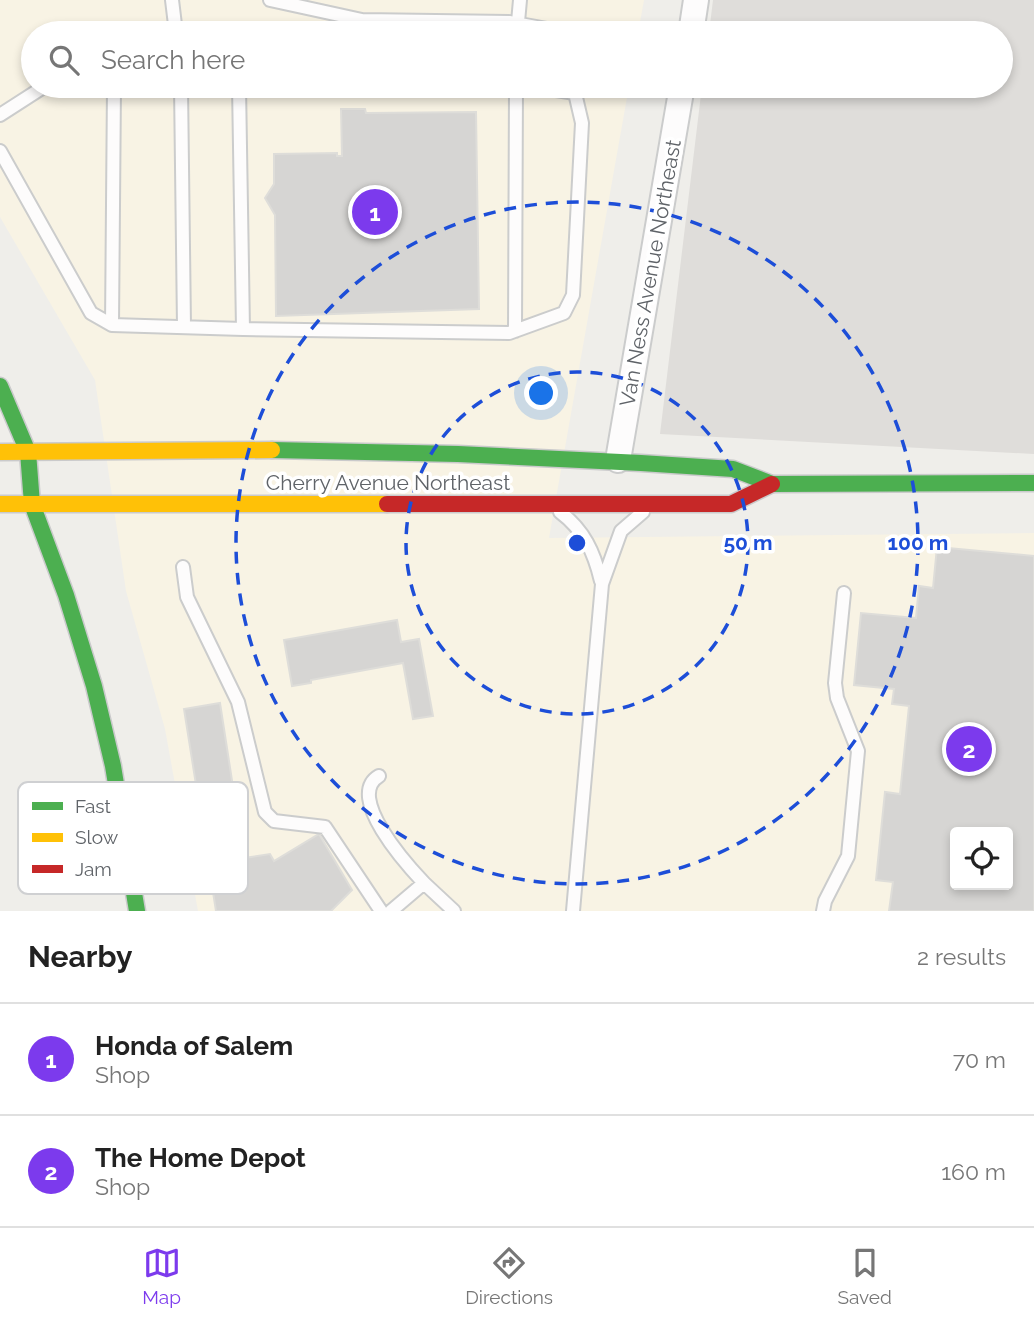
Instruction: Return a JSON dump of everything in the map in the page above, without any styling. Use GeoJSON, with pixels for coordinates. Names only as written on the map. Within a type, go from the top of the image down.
{"type":"FeatureCollection","features":[{"type":"Feature","properties":{"kind":"main road"},"geometry":{"type":"LineString","coordinates":[[0,386],[28,452],[32,504],[66,595],[94,686],[116,782]]}},
{"type":"Feature","properties":{"kind":"main road","name":"Cherry Avenue Northeast"},"geometry":{"type":"LineString","coordinates":[[0,452],[321,449],[616,467],[733,469],[772,484],[1034,483]]}},
{"type":"Feature","properties":{"kind":"main road","name":"Cherry Avenue Northeast"},"geometry":{"type":"LineString","coordinates":[[0,504],[363,501],[562,505],[731,504],[772,484]]}},
{"type":"Feature","properties":{"kind":"main road"},"geometry":{"type":"LineString","coordinates":[[16,485],[32,504]]}},
{"type":"Feature","properties":{"kind":"main road"},"geometry":{"type":"LineString","coordinates":[[562,505],[595,489]]}},
{"type":"Feature","properties":{"kind":"street"},"geometry":{"type":"LineString","coordinates":[[693,21],[696,0]]}},
{"type":"Feature","properties":{"kind":"street","name":"Van Ness Avenue Northeast"},"geometry":{"type":"LineString","coordinates":[[616,467],[680,98]]}},
{"type":"Feature","properties":{"kind":"lane"},"geometry":{"type":"LineString","coordinates":[[172,0],[175,21]]}},
{"type":"Feature","properties":{"kind":"lane"},"geometry":{"type":"LineString","coordinates":[[270,0],[362,20],[381,21]]}},
{"type":"Feature","properties":{"kind":"lane"},"geometry":{"type":"LineString","coordinates":[[518,21],[520,0]]}},
{"type":"Feature","properties":{"kind":"lane"},"geometry":{"type":"LineString","coordinates":[[0,115],[26,98]]}},
{"type":"Feature","properties":{"kind":"lane"},"geometry":{"type":"LineString","coordinates":[[112,325],[114,98]]}},
{"type":"Feature","properties":{"kind":"lane"},"geometry":{"type":"LineString","coordinates":[[181,98],[184,327]]}},
{"type":"Feature","properties":{"kind":"lane"},"geometry":{"type":"LineString","coordinates":[[239,98],[243,330]]}},
{"type":"Feature","properties":{"kind":"lane"},"geometry":{"type":"LineString","coordinates":[[515,331],[516,98]]}},
{"type":"Feature","properties":{"kind":"lane"},"geometry":{"type":"LineString","coordinates":[[0,152],[91,313],[112,325],[243,330],[515,331],[564,313],[573,295],[582,123],[576,98]]}},
{"type":"Feature","properties":{"kind":"lane"},"geometry":{"type":"LineString","coordinates":[[533,504],[558,511],[574,522],[595,557],[602,584]]}},
{"type":"Feature","properties":{"kind":"lane"},"geometry":{"type":"LineString","coordinates":[[573,911],[602,584],[621,531],[635,516],[655,504]]}},
{"type":"Feature","properties":{"kind":"lane"},"geometry":{"type":"LineString","coordinates":[[183,567],[187,597],[238,702],[265,812],[274,821],[325,827],[382,911]]}},
{"type":"Feature","properties":{"kind":"lane"},"geometry":{"type":"LineString","coordinates":[[823,911],[825,901],[848,856],[858,751],[837,698],[835,683],[844,593]]}},
{"type":"Feature","properties":{"kind":"lane"},"geometry":{"type":"LineString","coordinates":[[379,776],[370,781],[367,791],[370,807],[400,858],[454,911]]}},
{"type":"Feature","properties":{"kind":"lane"},"geometry":{"type":"LineString","coordinates":[[391,911],[424,883]]}},
{"type":"Feature","properties":{"kind":"shaded area"},"geometry":{"type":"Polygon","coordinates":[[[0,0],[644,0],[640,21],[21,21],[21,98],[627,98],[549,538],[1034,533],[1034,911],[198,911],[195,894],[248,894],[248,782],[175,782],[165,729],[126,591],[95,380],[0,217],[0,0]]]}},
{"type":"Feature","properties":{"kind":"shaded area"},"geometry":{"type":"Polygon","coordinates":[[[713,0],[1034,0],[1034,454],[660,434],[701,98],[1013,98],[1013,21],[710,21],[713,0]]]}},
{"type":"Feature","properties":{"kind":"building"},"geometry":{"type":"Polygon","coordinates":[[[341,109],[365,109],[366,113],[476,112],[479,309],[276,316],[275,215],[265,198],[274,184],[274,154],[337,153],[337,156],[342,156],[341,109]]]}},
{"type":"Feature","properties":{"kind":"building"},"geometry":{"type":"Polygon","coordinates":[[[937,547],[1034,556],[1034,911],[889,911],[893,882],[876,880],[885,792],[900,794],[909,706],[892,704],[894,689],[854,685],[861,613],[916,618],[919,586],[933,588],[937,547]]]}},
{"type":"Feature","properties":{"kind":"building"},"geometry":{"type":"Polygon","coordinates":[[[397,620],[401,642],[419,639],[433,716],[413,719],[403,663],[292,686],[284,640],[397,620]]]}},
{"type":"Feature","properties":{"kind":"building"},"geometry":{"type":"Polygon","coordinates":[[[220,703],[232,782],[196,782],[184,709],[220,703]]]}},
{"type":"Feature","properties":{"kind":"building"},"geometry":{"type":"Polygon","coordinates":[[[319,834],[352,890],[331,911],[216,911],[213,894],[248,894],[248,857],[270,854],[274,861],[319,834]]]}},
{"type":"Feature","properties":{"kind":"traffic: fast"},"geometry":{"type":"LineString","coordinates":[[0,386],[28,452],[32,504],[66,595],[94,686],[116,782]]}},
{"type":"Feature","properties":{"kind":"traffic: fast"},"geometry":{"type":"LineString","coordinates":[[272,450],[458,454],[733,469],[772,484],[1034,483]]}},
{"type":"Feature","properties":{"kind":"traffic: fast"},"geometry":{"type":"LineString","coordinates":[[134,894],[137,911]]}},
{"type":"Feature","properties":{"kind":"traffic: slow"},"geometry":{"type":"LineString","coordinates":[[0,452],[272,450]]}},
{"type":"Feature","properties":{"kind":"traffic: slow"},"geometry":{"type":"LineString","coordinates":[[0,504],[387,504]]}},
{"type":"Feature","properties":{"kind":"traffic: jam"},"geometry":{"type":"LineString","coordinates":[[387,504],[731,504],[772,484]]}},
{"type":"Feature","properties":{"kind":"place","name":"Honda of Salem"},"geometry":{"type":"Point","coordinates":[375,212]}},
{"type":"Feature","properties":{"kind":"place","name":"The Home Depot"},"geometry":{"type":"Point","coordinates":[969,749]}}]}
